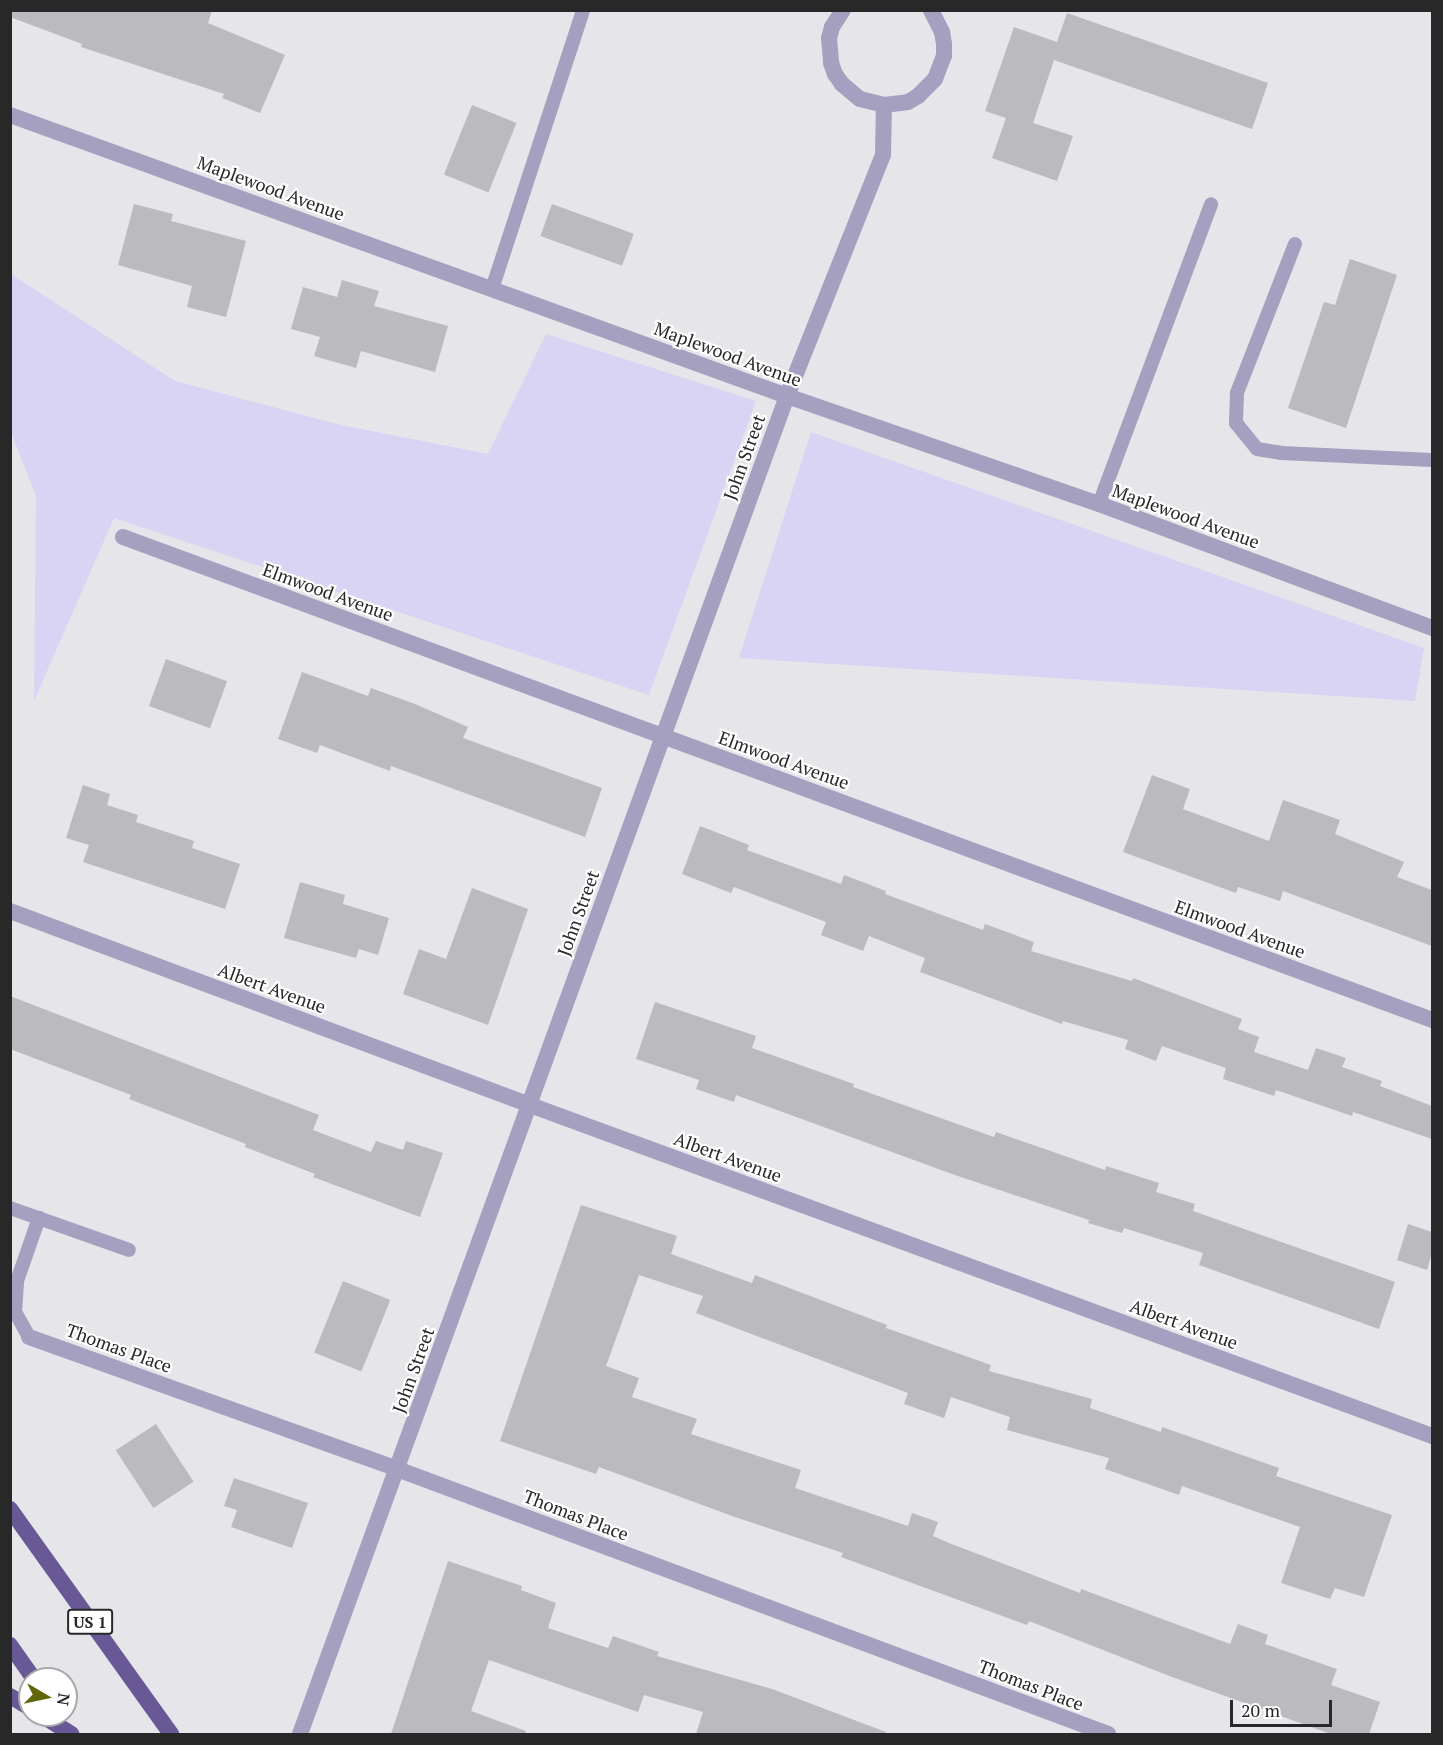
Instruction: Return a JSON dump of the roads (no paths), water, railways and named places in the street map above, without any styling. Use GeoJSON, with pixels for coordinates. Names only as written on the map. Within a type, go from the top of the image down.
{"type":"FeatureCollection","features":[{"type":"Feature","properties":{"kind":"highway","name":"US 1"},"geometry":{"type":"LineString","coordinates":[[10,1509],[171,1734]]}},
{"type":"Feature","properties":{"kind":"highway"},"geometry":{"type":"LineString","coordinates":[[10,1645],[26,1667]]}},
{"type":"Feature","properties":{"kind":"street"},"geometry":{"type":"LineString","coordinates":[[843,10],[832,27],[829,38],[831,63],[835,74],[842,84],[861,99],[884,105],[908,102],[918,96],[935,79],[944,57],[944,44],[942,32],[931,10]]}},
{"type":"Feature","properties":{"kind":"street","name":"John Street"},"geometry":{"type":"LineString","coordinates":[[300,1734],[787,396],[883,154],[884,105]]}},
{"type":"Feature","properties":{"kind":"street","name":"Maplewood Avenue"},"geometry":{"type":"LineString","coordinates":[[10,115],[787,396],[1099,504],[1432,628]]}},
{"type":"Feature","properties":{"kind":"street","name":"Elmwood Avenue"},"geometry":{"type":"LineString","coordinates":[[123,537],[1432,1020]]}},
{"type":"Feature","properties":{"kind":"street","name":"Albert Avenue"},"geometry":{"type":"LineString","coordinates":[[10,911],[530,1105],[1432,1436]]}},
{"type":"Feature","properties":{"kind":"street","name":"Thomas Place"},"geometry":{"type":"LineString","coordinates":[[29,1337],[398,1469],[1108,1734]]}},
{"type":"Feature","properties":{"kind":"lane"},"geometry":{"type":"LineString","coordinates":[[492,289],[583,10]]}},
{"type":"Feature","properties":{"kind":"lane"},"geometry":{"type":"LineString","coordinates":[[1099,504],[1210,204]]}},
{"type":"Feature","properties":{"kind":"lane"},"geometry":{"type":"LineString","coordinates":[[1295,244],[1237,393],[1236,423],[1257,449],[1281,453],[1432,460]]}},
{"type":"Feature","properties":{"kind":"lane"},"geometry":{"type":"LineString","coordinates":[[10,1208],[129,1250]]}},
{"type":"Feature","properties":{"kind":"lane"},"geometry":{"type":"LineString","coordinates":[[29,1337],[15,1312],[17,1281],[39,1218]]}}]}
